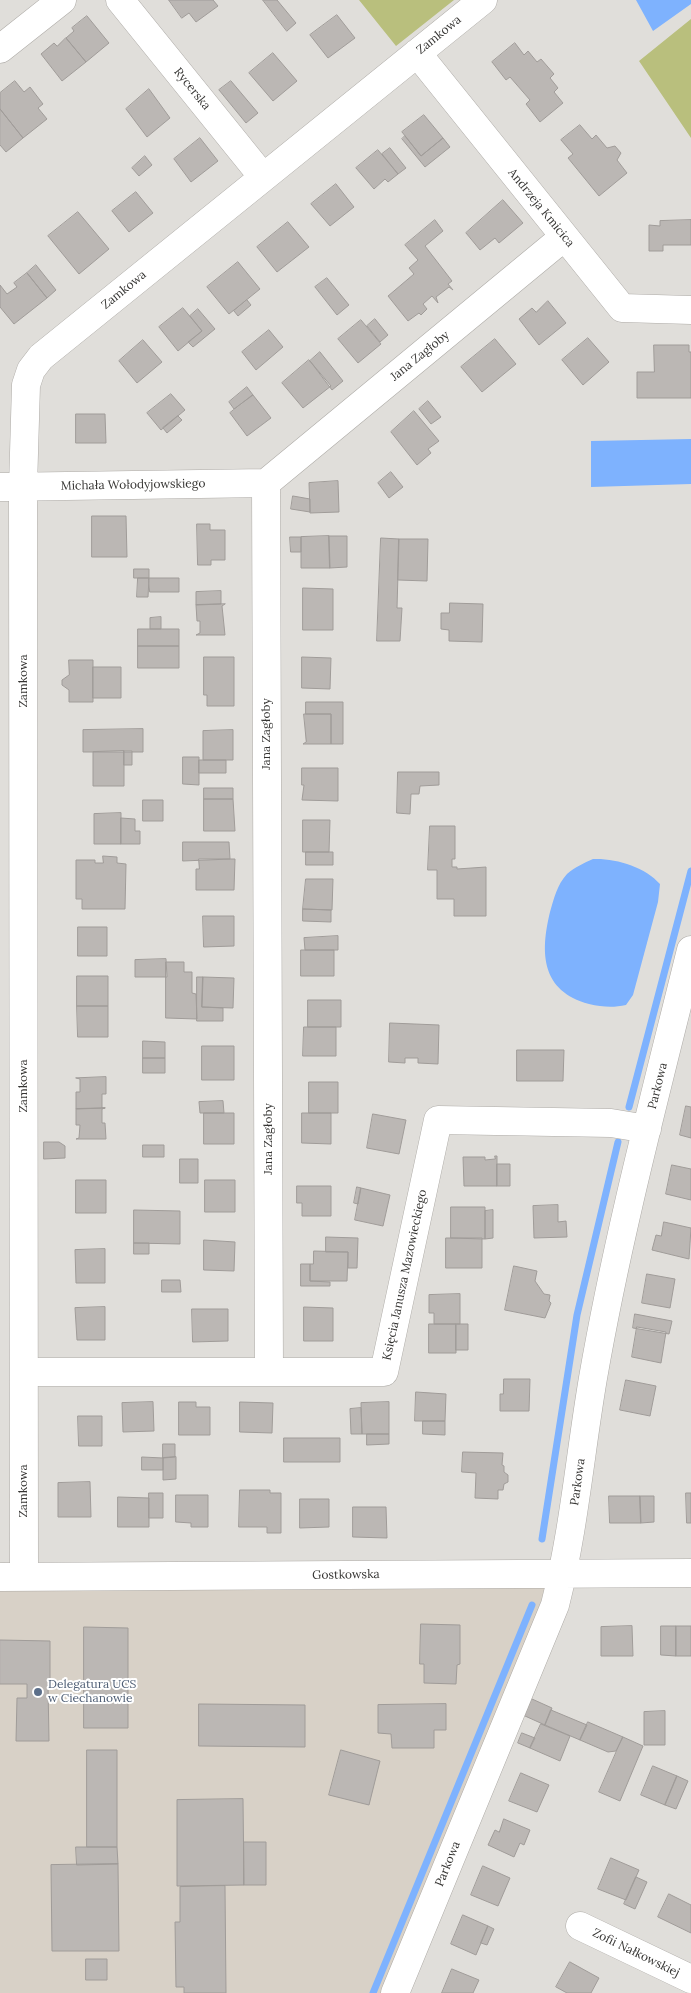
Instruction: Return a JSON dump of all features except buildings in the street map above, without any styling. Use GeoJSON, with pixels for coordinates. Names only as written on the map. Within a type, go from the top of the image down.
{"type":"FeatureCollection","features":[{"type":"Feature","properties":{"kind":"street"},"geometry":{"type":"LineString","coordinates":[[0,49],[62,0]]}},
{"type":"Feature","properties":{"kind":"street","name":"Rycerska"},"geometry":{"type":"LineString","coordinates":[[120,0],[264,177]]}},
{"type":"Feature","properties":{"kind":"street","name":"Zamkowa"},"geometry":{"type":"LineString","coordinates":[[12,1577],[25,1372],[12,487],[26,385],[31,370],[41,357],[483,0]]}},
{"type":"Feature","properties":{"kind":"street","name":"Andrzeja Kmicica"},"geometry":{"type":"LineString","coordinates":[[417,53],[622,308],[691,310]]}},
{"type":"Feature","properties":{"kind":"street","name":"Jana Zagłoby"},"geometry":{"type":"LineString","coordinates":[[269,1371],[266,483],[564,237]]}},
{"type":"Feature","properties":{"kind":"street","name":"Michała Wołodyjowskiego"},"geometry":{"type":"LineString","coordinates":[[12,487],[266,483]]}},
{"type":"Feature","properties":{"kind":"street","name":"Parkowa"},"geometry":{"type":"LineString","coordinates":[[395,1993],[555,1605],[563,1573],[593,1378],[618,1253],[691,950]]}},
{"type":"Feature","properties":{"kind":"street","name":"Księcia Janusza Mazowieckiego"},"geometry":{"type":"LineString","coordinates":[[25,1372],[384,1372],[438,1120],[611,1124],[647,1129]]}},
{"type":"Feature","properties":{"kind":"street","name":"Gostkowska"},"geometry":{"type":"LineString","coordinates":[[12,1577],[563,1573],[691,1574]]}},
{"type":"Feature","properties":{"kind":"street","name":"Zofii Nałkowskiej"},"geometry":{"type":"LineString","coordinates":[[580,1926],[691,1979]]}},
{"type":"Feature","properties":{"kind":"shaded area"},"geometry":{"type":"Polygon","coordinates":[[[563,1573],[396,1993],[0,1993],[0,1577],[563,1573]]]}},
{"type":"Feature","properties":{"kind":"green space"},"geometry":{"type":"Polygon","coordinates":[[[359,0],[454,0],[396,46],[359,0]]]}},
{"type":"Feature","properties":{"kind":"green space"},"geometry":{"type":"Polygon","coordinates":[[[691,19],[691,138],[639,61],[691,19]]]}},
{"type":"Feature","properties":{"kind":"water"},"geometry":{"type":"Polygon","coordinates":[[[636,0],[691,0],[691,4],[653,31],[636,0]]]}},
{"type":"Feature","properties":{"kind":"water"},"geometry":{"type":"Polygon","coordinates":[[[691,439],[691,484],[591,487],[591,441],[691,439]]]}},
{"type":"Feature","properties":{"kind":"water"},"geometry":{"type":"Polygon","coordinates":[[[593,859],[611,860],[630,865],[654,878],[660,884],[658,902],[633,995],[626,1005],[598,1006],[573,998],[561,990],[553,980],[545,956],[547,927],[556,892],[567,874],[576,867],[593,859]]]}},
{"type":"Feature","properties":{"kind":"waterway"},"geometry":{"type":"LineString","coordinates":[[629,1107],[691,871]]}},
{"type":"Feature","properties":{"kind":"waterway"},"geometry":{"type":"LineString","coordinates":[[542,1539],[577,1315],[618,1142]]}},
{"type":"Feature","properties":{"kind":"waterway"},"geometry":{"type":"LineString","coordinates":[[373,1993],[532,1605]]}},
{"type":"Feature","properties":{"kind":"place","name":"Delegatura UCS w Ciechanowie"},"geometry":{"type":"Point","coordinates":[38,1692]}}]}
